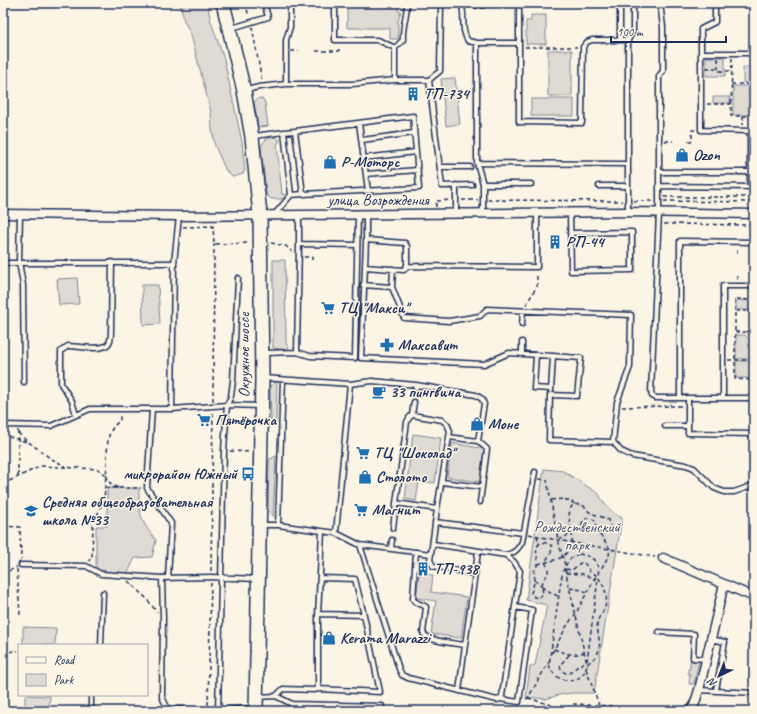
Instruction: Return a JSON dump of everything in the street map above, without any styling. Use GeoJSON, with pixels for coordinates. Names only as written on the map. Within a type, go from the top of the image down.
{"type":"FeatureCollection","features":[{"type":"Feature","properties":{"kind":"main road","name":"Окружное шоссе"},"geometry":{"type":"LineString","coordinates":[[223,3],[244,91],[267,215],[258,525],[256,705]]}},
{"type":"Feature","properties":{"kind":"street","name":"улица Возрождения"},"geometry":{"type":"LineString","coordinates":[[3,214],[179,216],[628,212],[754,214]]}},
{"type":"Feature","properties":{"kind":"street"},"geometry":{"type":"LineString","coordinates":[[663,558],[754,597]]}},
{"type":"Feature","properties":{"kind":"street"},"geometry":{"type":"LineString","coordinates":[[690,711],[694,706],[724,584]]}},
{"type":"Feature","properties":{"kind":"lane"},"geometry":{"type":"LineString","coordinates":[[230,29],[268,17],[264,3]]}},
{"type":"Feature","properties":{"kind":"lane"},"geometry":{"type":"LineString","coordinates":[[286,84],[286,40],[290,27],[290,3]]}},
{"type":"Feature","properties":{"kind":"lane"},"geometry":{"type":"LineString","coordinates":[[335,3],[335,40],[378,40],[395,48]]}},
{"type":"Feature","properties":{"kind":"lane"},"geometry":{"type":"LineString","coordinates":[[395,80],[395,48],[402,40],[402,28],[407,10],[407,3]]}},
{"type":"Feature","properties":{"kind":"lane"},"geometry":{"type":"LineString","coordinates":[[244,91],[264,86],[286,84],[352,84],[395,80],[429,80],[440,71],[441,3]]}},
{"type":"Feature","properties":{"kind":"lane"},"geometry":{"type":"LineString","coordinates":[[461,3],[463,9],[463,34],[468,40],[519,45]]}},
{"type":"Feature","properties":{"kind":"lane"},"geometry":{"type":"LineString","coordinates":[[519,3],[518,122],[582,122],[583,47],[587,42],[592,40],[628,40]]}},
{"type":"Feature","properties":{"kind":"lane"},"geometry":{"type":"LineString","coordinates":[[620,3],[620,40]]}},
{"type":"Feature","properties":{"kind":"lane"},"geometry":{"type":"LineString","coordinates":[[628,212],[628,40],[633,31],[633,3]]}},
{"type":"Feature","properties":{"kind":"lane"},"geometry":{"type":"LineString","coordinates":[[660,3],[663,27],[663,71],[659,76],[659,213],[651,392],[652,396],[656,398],[754,398]]}},
{"type":"Feature","properties":{"kind":"lane"},"geometry":{"type":"LineString","coordinates":[[659,186],[752,187],[752,131],[701,130],[702,29],[715,22],[715,3]]}},
{"type":"Feature","properties":{"kind":"lane"},"geometry":{"type":"LineString","coordinates":[[477,42],[477,163],[483,184],[483,214]]}},
{"type":"Feature","properties":{"kind":"lane"},"geometry":{"type":"LineString","coordinates":[[701,53],[754,53]]}},
{"type":"Feature","properties":{"kind":"lane"},"geometry":{"type":"LineString","coordinates":[[429,80],[442,186],[472,186]]}},
{"type":"Feature","properties":{"kind":"lane"},"geometry":{"type":"LineString","coordinates":[[252,137],[413,116],[420,188],[291,195],[267,215]]}},
{"type":"Feature","properties":{"kind":"lane"},"geometry":{"type":"LineString","coordinates":[[359,123],[368,191]]}},
{"type":"Feature","properties":{"kind":"lane"},"geometry":{"type":"LineString","coordinates":[[295,131],[303,194]]}},
{"type":"Feature","properties":{"kind":"lane"},"geometry":{"type":"LineString","coordinates":[[284,132],[291,195]]}},
{"type":"Feature","properties":{"kind":"lane"},"geometry":{"type":"LineString","coordinates":[[362,140],[414,133]]}},
{"type":"Feature","properties":{"kind":"lane"},"geometry":{"type":"LineString","coordinates":[[364,158],[416,152]]}},
{"type":"Feature","properties":{"kind":"lane"},"geometry":{"type":"LineString","coordinates":[[477,163],[628,164]]}},
{"type":"Feature","properties":{"kind":"lane"},"geometry":{"type":"LineString","coordinates":[[440,167],[470,167]]}},
{"type":"Feature","properties":{"kind":"lane"},"geometry":{"type":"LineString","coordinates":[[366,174],[418,170]]}},
{"type":"Feature","properties":{"kind":"lane"},"geometry":{"type":"LineString","coordinates":[[659,172],[752,172]]}},
{"type":"Feature","properties":{"kind":"lane"},"geometry":{"type":"LineString","coordinates":[[483,184],[531,184]]}},
{"type":"Feature","properties":{"kind":"lane"},"geometry":{"type":"LineString","coordinates":[[456,186],[456,214]]}},
{"type":"Feature","properties":{"kind":"lane"},"geometry":{"type":"LineString","coordinates":[[599,186],[628,186]]}},
{"type":"Feature","properties":{"kind":"lane"},"geometry":{"type":"LineString","coordinates":[[365,267],[404,270],[407,266],[537,267],[537,213]]}},
{"type":"Feature","properties":{"kind":"lane"},"geometry":{"type":"LineString","coordinates":[[570,213],[570,233],[570,271],[632,270],[632,232],[570,233]]}},
{"type":"Feature","properties":{"kind":"lane"},"geometry":{"type":"LineString","coordinates":[[20,214],[18,262],[23,285],[24,382]]}},
{"type":"Feature","properties":{"kind":"lane"},"geometry":{"type":"LineString","coordinates":[[362,214],[366,240],[361,358],[484,364],[509,353],[581,358],[577,396],[550,395]]}},
{"type":"Feature","properties":{"kind":"lane"},"geometry":{"type":"LineString","coordinates":[[262,353],[298,352],[310,356],[355,358],[357,245],[362,214]]}},
{"type":"Feature","properties":{"kind":"lane"},"geometry":{"type":"LineString","coordinates":[[298,352],[299,215]]}},
{"type":"Feature","properties":{"kind":"lane"},"geometry":{"type":"LineString","coordinates":[[172,410],[174,263],[179,216]]}},
{"type":"Feature","properties":{"kind":"lane"},"geometry":{"type":"LineString","coordinates":[[366,240],[405,243],[407,246],[407,266]]}},
{"type":"Feature","properties":{"kind":"lane"},"geometry":{"type":"LineString","coordinates":[[680,398],[680,241],[754,242]]}},
{"type":"Feature","properties":{"kind":"lane"},"geometry":{"type":"LineString","coordinates":[[299,244],[357,245]]}},
{"type":"Feature","properties":{"kind":"lane"},"geometry":{"type":"LineString","coordinates":[[76,415],[72,401],[61,384],[61,351],[68,346],[103,348],[108,345],[111,339],[112,321],[112,262]]}},
{"type":"Feature","properties":{"kind":"lane"},"geometry":{"type":"LineString","coordinates":[[3,263],[174,263]]}},
{"type":"Feature","properties":{"kind":"lane"},"geometry":{"type":"LineString","coordinates":[[393,269],[392,287],[404,318],[449,321],[480,316],[486,309],[631,315],[630,367],[616,407],[612,442]]}},
{"type":"Feature","properties":{"kind":"lane"},"geometry":{"type":"LineString","coordinates":[[218,711],[224,451],[227,405],[231,396],[233,381],[238,278]]}},
{"type":"Feature","properties":{"kind":"lane"},"geometry":{"type":"LineString","coordinates":[[363,285],[392,287]]}},
{"type":"Feature","properties":{"kind":"lane"},"geometry":{"type":"LineString","coordinates":[[723,398],[723,286],[754,286]]}},
{"type":"Feature","properties":{"kind":"lane"},"geometry":{"type":"LineString","coordinates":[[522,324],[523,311]]}},
{"type":"Feature","properties":{"kind":"lane"},"geometry":{"type":"LineString","coordinates":[[522,342],[522,354]]}},
{"type":"Feature","properties":{"kind":"lane"},"geometry":{"type":"LineString","coordinates":[[536,355],[534,388],[551,389]]}},
{"type":"Feature","properties":{"kind":"lane"},"geometry":{"type":"LineString","coordinates":[[553,356],[549,440],[612,442],[622,451],[632,456],[686,465],[694,468],[714,488],[724,492],[734,492],[754,485]]}},
{"type":"Feature","properties":{"kind":"lane"},"geometry":{"type":"LineString","coordinates":[[262,378],[350,384],[372,380],[476,395],[482,399],[484,404],[478,441]]}},
{"type":"Feature","properties":{"kind":"lane"},"geometry":{"type":"LineString","coordinates":[[278,525],[283,380]]}},
{"type":"Feature","properties":{"kind":"lane"},"geometry":{"type":"LineString","coordinates":[[336,533],[350,384]]}},
{"type":"Feature","properties":{"kind":"lane"},"geometry":{"type":"LineString","coordinates":[[688,398],[688,433],[754,434]]}},
{"type":"Feature","properties":{"kind":"lane"},"geometry":{"type":"LineString","coordinates":[[393,528],[407,422],[412,415],[414,402]]}},
{"type":"Feature","properties":{"kind":"lane"},"geometry":{"type":"LineString","coordinates":[[3,426],[51,426],[90,409],[172,410],[227,405],[261,406]]}},
{"type":"Feature","properties":{"kind":"lane"},"geometry":{"type":"LineString","coordinates":[[152,409],[146,488],[171,523],[168,578]]}},
{"type":"Feature","properties":{"kind":"lane"},"geometry":{"type":"LineString","coordinates":[[412,415],[442,420],[447,424],[450,431],[430,560],[433,566],[475,574]]}},
{"type":"Feature","properties":{"kind":"lane"},"geometry":{"type":"LineString","coordinates":[[665,426],[688,426]]}},
{"type":"Feature","properties":{"kind":"lane"},"geometry":{"type":"LineString","coordinates":[[449,437],[478,441],[487,449],[480,502]]}},
{"type":"Feature","properties":{"kind":"lane"},"geometry":{"type":"LineString","coordinates":[[432,544],[506,555],[512,554],[518,550],[522,542],[535,472]]}},
{"type":"Feature","properties":{"kind":"lane"},"geometry":{"type":"LineString","coordinates":[[442,482],[482,487]]}},
{"type":"Feature","properties":{"kind":"lane"},"geometry":{"type":"LineString","coordinates":[[396,503],[437,509]]}},
{"type":"Feature","properties":{"kind":"lane"},"geometry":{"type":"LineString","coordinates":[[435,522],[523,533]]}},
{"type":"Feature","properties":{"kind":"lane"},"geometry":{"type":"LineString","coordinates":[[258,525],[278,525],[336,533],[360,545],[431,554]]}},
{"type":"Feature","properties":{"kind":"lane"},"geometry":{"type":"LineString","coordinates":[[318,689],[318,614],[322,531]]}},
{"type":"Feature","properties":{"kind":"lane"},"geometry":{"type":"LineString","coordinates":[[391,549],[392,540]]}},
{"type":"Feature","properties":{"kind":"lane"},"geometry":{"type":"LineString","coordinates":[[360,545],[396,662],[402,675],[408,678],[497,700],[500,699],[518,702],[532,610],[515,607]]}},
{"type":"Feature","properties":{"kind":"lane"},"geometry":{"type":"LineString","coordinates":[[416,552],[413,599],[417,604],[424,605],[426,607],[423,630],[424,636],[430,639],[465,645]]}},
{"type":"Feature","properties":{"kind":"lane"},"geometry":{"type":"LineString","coordinates":[[459,691],[478,552]]}},
{"type":"Feature","properties":{"kind":"lane"},"geometry":{"type":"LineString","coordinates":[[500,699],[502,696],[520,570],[506,555]]}},
{"type":"Feature","properties":{"kind":"lane"},"geometry":{"type":"LineString","coordinates":[[19,566],[86,566],[101,574],[162,578],[221,577],[258,579]]}},
{"type":"Feature","properties":{"kind":"lane"},"geometry":{"type":"LineString","coordinates":[[162,578],[162,697],[168,710],[208,711],[218,711],[256,705],[276,696],[283,689],[380,692],[355,578],[320,578]]}},
{"type":"Feature","properties":{"kind":"lane"},"geometry":{"type":"LineString","coordinates":[[101,644],[103,593]]}},
{"type":"Feature","properties":{"kind":"lane"},"geometry":{"type":"LineString","coordinates":[[318,614],[364,615]]}},
{"type":"Feature","properties":{"kind":"lane"},"geometry":{"type":"LineString","coordinates":[[659,632],[694,634],[693,658],[706,659]]}},
{"type":"Feature","properties":{"kind":"lane"},"geometry":{"type":"LineString","coordinates":[[710,638],[725,642],[716,690]]}},
{"type":"Feature","properties":{"kind":"lane"},"geometry":{"type":"LineString","coordinates":[[698,690],[754,693]]}},
{"type":"Feature","properties":{"kind":"lane"},"geometry":{"type":"LineString","coordinates":[[91,696],[91,711]]}},
{"type":"Feature","properties":{"kind":"lane"},"geometry":{"type":"LineString","coordinates":[[276,696],[292,704],[382,706],[381,711]]}},
{"type":"Feature","properties":{"kind":"lane"},"geometry":{"type":"LineString","coordinates":[[292,704],[292,711]]}},
{"type":"Feature","properties":{"kind":"lane"},"geometry":{"type":"LineString","coordinates":[[324,705],[324,711]]}},
{"type":"Feature","properties":{"kind":"path"},"geometry":{"type":"LineString","coordinates":[[246,3],[264,86]]}},
{"type":"Feature","properties":{"kind":"path"},"geometry":{"type":"LineString","coordinates":[[474,8],[487,8]]}},
{"type":"Feature","properties":{"kind":"path"},"geometry":{"type":"LineString","coordinates":[[316,51],[339,51],[339,40]]}},
{"type":"Feature","properties":{"kind":"path"},"geometry":{"type":"LineString","coordinates":[[519,45],[583,47]]}},
{"type":"Feature","properties":{"kind":"path"},"geometry":{"type":"LineString","coordinates":[[718,53],[718,71],[732,71]]}},
{"type":"Feature","properties":{"kind":"path"},"geometry":{"type":"LineString","coordinates":[[732,53],[732,116],[754,116]]}},
{"type":"Feature","properties":{"kind":"path"},"geometry":{"type":"LineString","coordinates":[[701,68],[718,68]]}},
{"type":"Feature","properties":{"kind":"path"},"geometry":{"type":"LineString","coordinates":[[754,77],[754,98]]}},
{"type":"Feature","properties":{"kind":"path"},"geometry":{"type":"LineString","coordinates":[[732,84],[753,84]]}},
{"type":"Feature","properties":{"kind":"path"},"geometry":{"type":"LineString","coordinates":[[701,104],[731,104]]}},
{"type":"Feature","properties":{"kind":"path"},"geometry":{"type":"LineString","coordinates":[[743,116],[744,131]]}},
{"type":"Feature","properties":{"kind":"path"},"geometry":{"type":"LineString","coordinates":[[688,142],[692,142],[692,130]]}},
{"type":"Feature","properties":{"kind":"path"},"geometry":{"type":"LineString","coordinates":[[659,141],[673,141]]}},
{"type":"Feature","properties":{"kind":"path"},"geometry":{"type":"LineString","coordinates":[[436,214],[436,201],[628,201],[754,197]]}},
{"type":"Feature","properties":{"kind":"path"},"geometry":{"type":"LineString","coordinates":[[659,199],[754,202]]}},
{"type":"Feature","properties":{"kind":"path"},"geometry":{"type":"LineString","coordinates":[[658,224],[754,225]]}},
{"type":"Feature","properties":{"kind":"path"},"geometry":{"type":"LineString","coordinates":[[178,228],[187,226],[213,226],[213,406],[208,711]]}},
{"type":"Feature","properties":{"kind":"path"},"geometry":{"type":"LineString","coordinates":[[214,244],[251,243]]}},
{"type":"Feature","properties":{"kind":"path"},"geometry":{"type":"LineString","coordinates":[[267,243],[286,246],[298,257],[312,257],[312,263]]}},
{"type":"Feature","properties":{"kind":"path"},"geometry":{"type":"LineString","coordinates":[[523,311],[537,286],[537,267]]}},
{"type":"Feature","properties":{"kind":"path"},"geometry":{"type":"LineString","coordinates":[[737,273],[737,286]]}},
{"type":"Feature","properties":{"kind":"path"},"geometry":{"type":"LineString","coordinates":[[735,311],[754,311],[754,300],[735,299],[735,311],[735,379],[754,380]]}},
{"type":"Feature","properties":{"kind":"path"},"geometry":{"type":"LineString","coordinates":[[735,332],[747,332],[754,325]]}},
{"type":"Feature","properties":{"kind":"path"},"geometry":{"type":"LineString","coordinates":[[747,332],[754,340]]}},
{"type":"Feature","properties":{"kind":"path"},"geometry":{"type":"LineString","coordinates":[[723,360],[754,360]]}},
{"type":"Feature","properties":{"kind":"path"},"geometry":{"type":"LineString","coordinates":[[670,398],[670,406]]}},
{"type":"Feature","properties":{"kind":"path"},"geometry":{"type":"LineString","coordinates":[[616,407],[688,406]]}},
{"type":"Feature","properties":{"kind":"path"},"geometry":{"type":"LineString","coordinates":[[86,566],[92,556],[93,525],[104,499],[108,465],[108,437],[112,429],[120,420],[120,409]]}},
{"type":"Feature","properties":{"kind":"path"},"geometry":{"type":"LineString","coordinates":[[18,426],[18,476]]}},
{"type":"Feature","properties":{"kind":"path"},"geometry":{"type":"LineString","coordinates":[[3,432],[10,437],[30,443]]}},
{"type":"Feature","properties":{"kind":"path"},"geometry":{"type":"LineString","coordinates":[[18,434],[50,458],[66,467]]}},
{"type":"Feature","properties":{"kind":"path"},"geometry":{"type":"LineString","coordinates":[[212,450],[260,452]]}},
{"type":"Feature","properties":{"kind":"path"},"geometry":{"type":"LineString","coordinates":[[3,484],[42,466],[98,469],[106,475],[110,483],[118,488]]}},
{"type":"Feature","properties":{"kind":"path"},"geometry":{"type":"LineString","coordinates":[[533,479],[547,480],[558,540],[587,661]]}},
{"type":"Feature","properties":{"kind":"path"},"geometry":{"type":"LineString","coordinates":[[105,488],[146,488]]}},
{"type":"Feature","properties":{"kind":"path"},"geometry":{"type":"LineString","coordinates":[[551,500],[563,499],[576,505],[583,506],[590,512],[606,518],[609,521],[610,526],[602,537]]}},
{"type":"Feature","properties":{"kind":"path"},"geometry":{"type":"LineString","coordinates":[[538,564],[556,560],[569,550],[572,542],[572,532],[569,516],[572,507],[576,505]]}},
{"type":"Feature","properties":{"kind":"path"},"geometry":{"type":"LineString","coordinates":[[582,528],[583,521],[589,518],[595,521],[596,524],[594,530]]}},
{"type":"Feature","properties":{"kind":"path"},"geometry":{"type":"LineString","coordinates":[[3,526],[20,527],[20,615]]}},
{"type":"Feature","properties":{"kind":"path"},"geometry":{"type":"LineString","coordinates":[[558,540],[582,528]]}},
{"type":"Feature","properties":{"kind":"path"},"geometry":{"type":"LineString","coordinates":[[582,528],[586,532],[592,532],[594,530]]}},
{"type":"Feature","properties":{"kind":"path"},"geometry":{"type":"LineString","coordinates":[[551,654],[609,555],[610,549],[602,537],[594,530]]}},
{"type":"Feature","properties":{"kind":"path"},"geometry":{"type":"LineString","coordinates":[[523,533],[663,558]]}},
{"type":"Feature","properties":{"kind":"path"},"geometry":{"type":"LineString","coordinates":[[538,536],[539,544],[536,550],[538,564],[534,571],[534,580],[531,593],[534,597],[538,598],[542,596],[543,593],[542,587],[549,570],[545,562]]}},
{"type":"Feature","properties":{"kind":"path"},"geometry":{"type":"LineString","coordinates":[[539,544],[546,542],[552,546],[552,550],[545,562]]}},
{"type":"Feature","properties":{"kind":"path"},"geometry":{"type":"LineString","coordinates":[[579,554],[589,556],[595,561],[598,567],[596,578],[586,669],[582,675],[576,679],[562,680],[554,675],[549,665],[561,580],[565,565],[569,560],[579,554]]}},
{"type":"Feature","properties":{"kind":"path"},"geometry":{"type":"LineString","coordinates":[[565,569],[572,570],[580,562],[582,562],[587,565],[590,572],[596,574],[596,578]]}},
{"type":"Feature","properties":{"kind":"path"},"geometry":{"type":"LineString","coordinates":[[3,574],[19,566]]}},
{"type":"Feature","properties":{"kind":"path"},"geometry":{"type":"LineString","coordinates":[[566,573],[582,574],[596,578],[603,584],[607,599],[604,610],[598,620],[600,639],[598,652],[596,657],[587,664]]}},
{"type":"Feature","properties":{"kind":"path"},"geometry":{"type":"LineString","coordinates":[[121,575],[146,598],[163,619]]}},
{"type":"Feature","properties":{"kind":"path"},"geometry":{"type":"LineString","coordinates":[[534,580],[542,587],[559,597]]}},
{"type":"Feature","properties":{"kind":"path"},"geometry":{"type":"LineString","coordinates":[[569,586],[570,588],[587,592]]}},
{"type":"Feature","properties":{"kind":"path"},"geometry":{"type":"LineString","coordinates":[[554,649],[569,655],[578,655],[585,652]]}},
{"type":"Feature","properties":{"kind":"path"},"geometry":{"type":"LineString","coordinates":[[3,652],[18,651]]}},
{"type":"Feature","properties":{"kind":"path"},"geometry":{"type":"LineString","coordinates":[[569,655],[562,661],[560,666],[561,670],[565,673],[570,673],[587,661]]}},
{"type":"Feature","properties":{"kind":"path"},"geometry":{"type":"LineString","coordinates":[[518,702],[528,698],[551,659]]}},
{"type":"Feature","properties":{"kind":"path"},"geometry":{"type":"LineString","coordinates":[[586,669],[599,706]]}},
{"type":"Feature","properties":{"kind":"path"},"geometry":{"type":"LineString","coordinates":[[528,698],[572,711],[573,704],[612,706],[612,711]]}},
{"type":"Feature","properties":{"kind":"green space"},"geometry":{"type":"Polygon","coordinates":[[[180,3],[207,3],[211,22],[224,59],[242,142],[245,170],[243,174],[233,177],[226,171],[215,146],[211,112],[191,35],[184,21],[180,3]]]}},
{"type":"Feature","properties":{"kind":"green space"},"geometry":{"type":"Polygon","coordinates":[[[347,3],[398,3],[398,11],[401,11],[398,21],[398,39],[390,39],[390,28],[347,28],[347,3]]]}},
{"type":"Feature","properties":{"kind":"green space"},"geometry":{"type":"Polygon","coordinates":[[[531,15],[546,15],[546,44],[526,44],[526,21],[531,21],[531,15]]]}},
{"type":"Feature","properties":{"kind":"green space"},"geometry":{"type":"Polygon","coordinates":[[[548,50],[572,50],[572,96],[548,96],[548,50]]]}},
{"type":"Feature","properties":{"kind":"green space"},"geometry":{"type":"Polygon","coordinates":[[[706,57],[725,57],[725,76],[706,76],[706,57]]]}},
{"type":"Feature","properties":{"kind":"green space"},"geometry":{"type":"Polygon","coordinates":[[[743,67],[751,67],[751,83],[743,83],[743,67]]]}},
{"type":"Feature","properties":{"kind":"green space"},"geometry":{"type":"Polygon","coordinates":[[[455,78],[460,124],[446,126],[441,79],[455,78]]]}},
{"type":"Feature","properties":{"kind":"green space"},"geometry":{"type":"Polygon","coordinates":[[[733,86],[749,86],[749,99],[754,99],[754,115],[733,115],[733,86]]]}},
{"type":"Feature","properties":{"kind":"green space"},"geometry":{"type":"Polygon","coordinates":[[[713,97],[730,97],[730,103],[713,103],[713,97]]]}},
{"type":"Feature","properties":{"kind":"green space"},"geometry":{"type":"Polygon","coordinates":[[[259,98],[263,99],[265,103],[268,126],[258,127],[254,102],[259,98]]]}},
{"type":"Feature","properties":{"kind":"green space"},"geometry":{"type":"Polygon","coordinates":[[[531,99],[574,99],[574,116],[531,116],[531,99]]]}},
{"type":"Feature","properties":{"kind":"green space"},"geometry":{"type":"Polygon","coordinates":[[[275,137],[280,140],[277,145],[282,194],[287,195],[282,199],[271,199],[266,194],[261,146],[266,139],[275,137]]]}},
{"type":"Feature","properties":{"kind":"green space"},"geometry":{"type":"Polygon","coordinates":[[[273,260],[285,260],[286,343],[289,347],[287,350],[273,348],[273,260]]]}},
{"type":"Feature","properties":{"kind":"green space"},"geometry":{"type":"Polygon","coordinates":[[[77,278],[79,304],[59,305],[57,279],[77,278]]]}},
{"type":"Feature","properties":{"kind":"green space"},"geometry":{"type":"Polygon","coordinates":[[[142,285],[158,285],[160,324],[143,325],[142,285]]]}},
{"type":"Feature","properties":{"kind":"green space"},"geometry":{"type":"Polygon","coordinates":[[[738,300],[751,301],[751,310],[738,310],[736,308],[736,302],[738,300]]]}},
{"type":"Feature","properties":{"kind":"green space"},"geometry":{"type":"Polygon","coordinates":[[[736,335],[745,335],[754,343],[754,359],[736,359],[736,335]]]}},
{"type":"Feature","properties":{"kind":"green space"},"geometry":{"type":"Polygon","coordinates":[[[736,361],[754,361],[754,378],[736,378],[736,361]]]}},
{"type":"Feature","properties":{"kind":"green space"},"geometry":{"type":"Polygon","coordinates":[[[277,381],[276,423],[271,423],[270,389],[271,385],[277,381]]]}},
{"type":"Feature","properties":{"kind":"green space"},"geometry":{"type":"Polygon","coordinates":[[[413,434],[441,438],[435,483],[419,481],[416,501],[405,499],[413,434]]]}},
{"type":"Feature","properties":{"kind":"green space"},"geometry":{"type":"Polygon","coordinates":[[[452,443],[485,449],[480,482],[447,477],[452,443]]]}},
{"type":"Feature","properties":{"kind":"green space"},"geometry":{"type":"Polygon","coordinates":[[[276,456],[273,517],[268,511],[269,462],[270,459],[276,456]]]}},
{"type":"Feature","properties":{"kind":"green space","name":"Рождественский парк"},"geometry":{"type":"Polygon","coordinates":[[[544,469],[563,471],[599,494],[608,508],[622,518],[594,693],[572,693],[546,699],[526,697],[530,667],[535,665],[547,605],[526,600],[544,469]]]}},
{"type":"Feature","properties":{"kind":"green space"},"geometry":{"type":"Polygon","coordinates":[[[107,488],[139,488],[140,511],[147,528],[156,540],[152,557],[135,558],[126,576],[96,569],[96,526],[107,526],[107,488]]]}},
{"type":"Feature","properties":{"kind":"green space"},"geometry":{"type":"Polygon","coordinates":[[[419,574],[433,575],[431,592],[467,597],[461,638],[431,634],[436,601],[416,598],[419,574]]]}},
{"type":"Feature","properties":{"kind":"green space"},"geometry":{"type":"Polygon","coordinates":[[[23,627],[56,628],[55,644],[23,644],[23,627]]]}},
{"type":"Feature","properties":{"kind":"green space"},"geometry":{"type":"Polygon","coordinates":[[[690,661],[699,661],[694,684],[689,684],[690,674],[688,674],[688,669],[690,669],[690,661]]]}},
{"type":"Feature","properties":{"kind":"green space"},"geometry":{"type":"Polygon","coordinates":[[[25,696],[50,696],[49,708],[25,707],[25,696]]]}},
{"type":"Feature","properties":{"kind":"place","name":"ТП-734"},"geometry":{"type":"Point","coordinates":[413,94]}},
{"type":"Feature","properties":{"kind":"place","name":"Ozon"},"geometry":{"type":"Point","coordinates":[682,155]}},
{"type":"Feature","properties":{"kind":"place","name":"Р-Моторс"},"geometry":{"type":"Point","coordinates":[330,162]}},
{"type":"Feature","properties":{"kind":"place","name":"РП-44"},"geometry":{"type":"Point","coordinates":[555,242]}},
{"type":"Feature","properties":{"kind":"place","name":"ТЦ \"Макси\""},"geometry":{"type":"Point","coordinates":[328,308]}},
{"type":"Feature","properties":{"kind":"place","name":"Максавит"},"geometry":{"type":"Point","coordinates":[387,345]}},
{"type":"Feature","properties":{"kind":"place","name":"33 пингвина"},"geometry":{"type":"Point","coordinates":[379,392]}},
{"type":"Feature","properties":{"kind":"place","name":"Пятёрочка"},"geometry":{"type":"Point","coordinates":[204,420]}},
{"type":"Feature","properties":{"kind":"place","name":"Моне"},"geometry":{"type":"Point","coordinates":[477,424]}},
{"type":"Feature","properties":{"kind":"place","name":"ТЦ \"Шоколад\""},"geometry":{"type":"Point","coordinates":[363,453]}},
{"type":"Feature","properties":{"kind":"place","name":"микрорайон Южный"},"geometry":{"type":"Point","coordinates":[248,474]}},
{"type":"Feature","properties":{"kind":"place","name":"Столото"},"geometry":{"type":"Point","coordinates":[365,477]}},
{"type":"Feature","properties":{"kind":"place","name":"Магнит"},"geometry":{"type":"Point","coordinates":[361,510]}},
{"type":"Feature","properties":{"kind":"place","name":"Средняя общеобразовательная школа №33"},"geometry":{"type":"Point","coordinates":[31,511]}},
{"type":"Feature","properties":{"kind":"place","name":"ТП-938"},"geometry":{"type":"Point","coordinates":[423,569]}},
{"type":"Feature","properties":{"kind":"place","name":"Kerama Marazzi"},"geometry":{"type":"Point","coordinates":[329,638]}}]}
